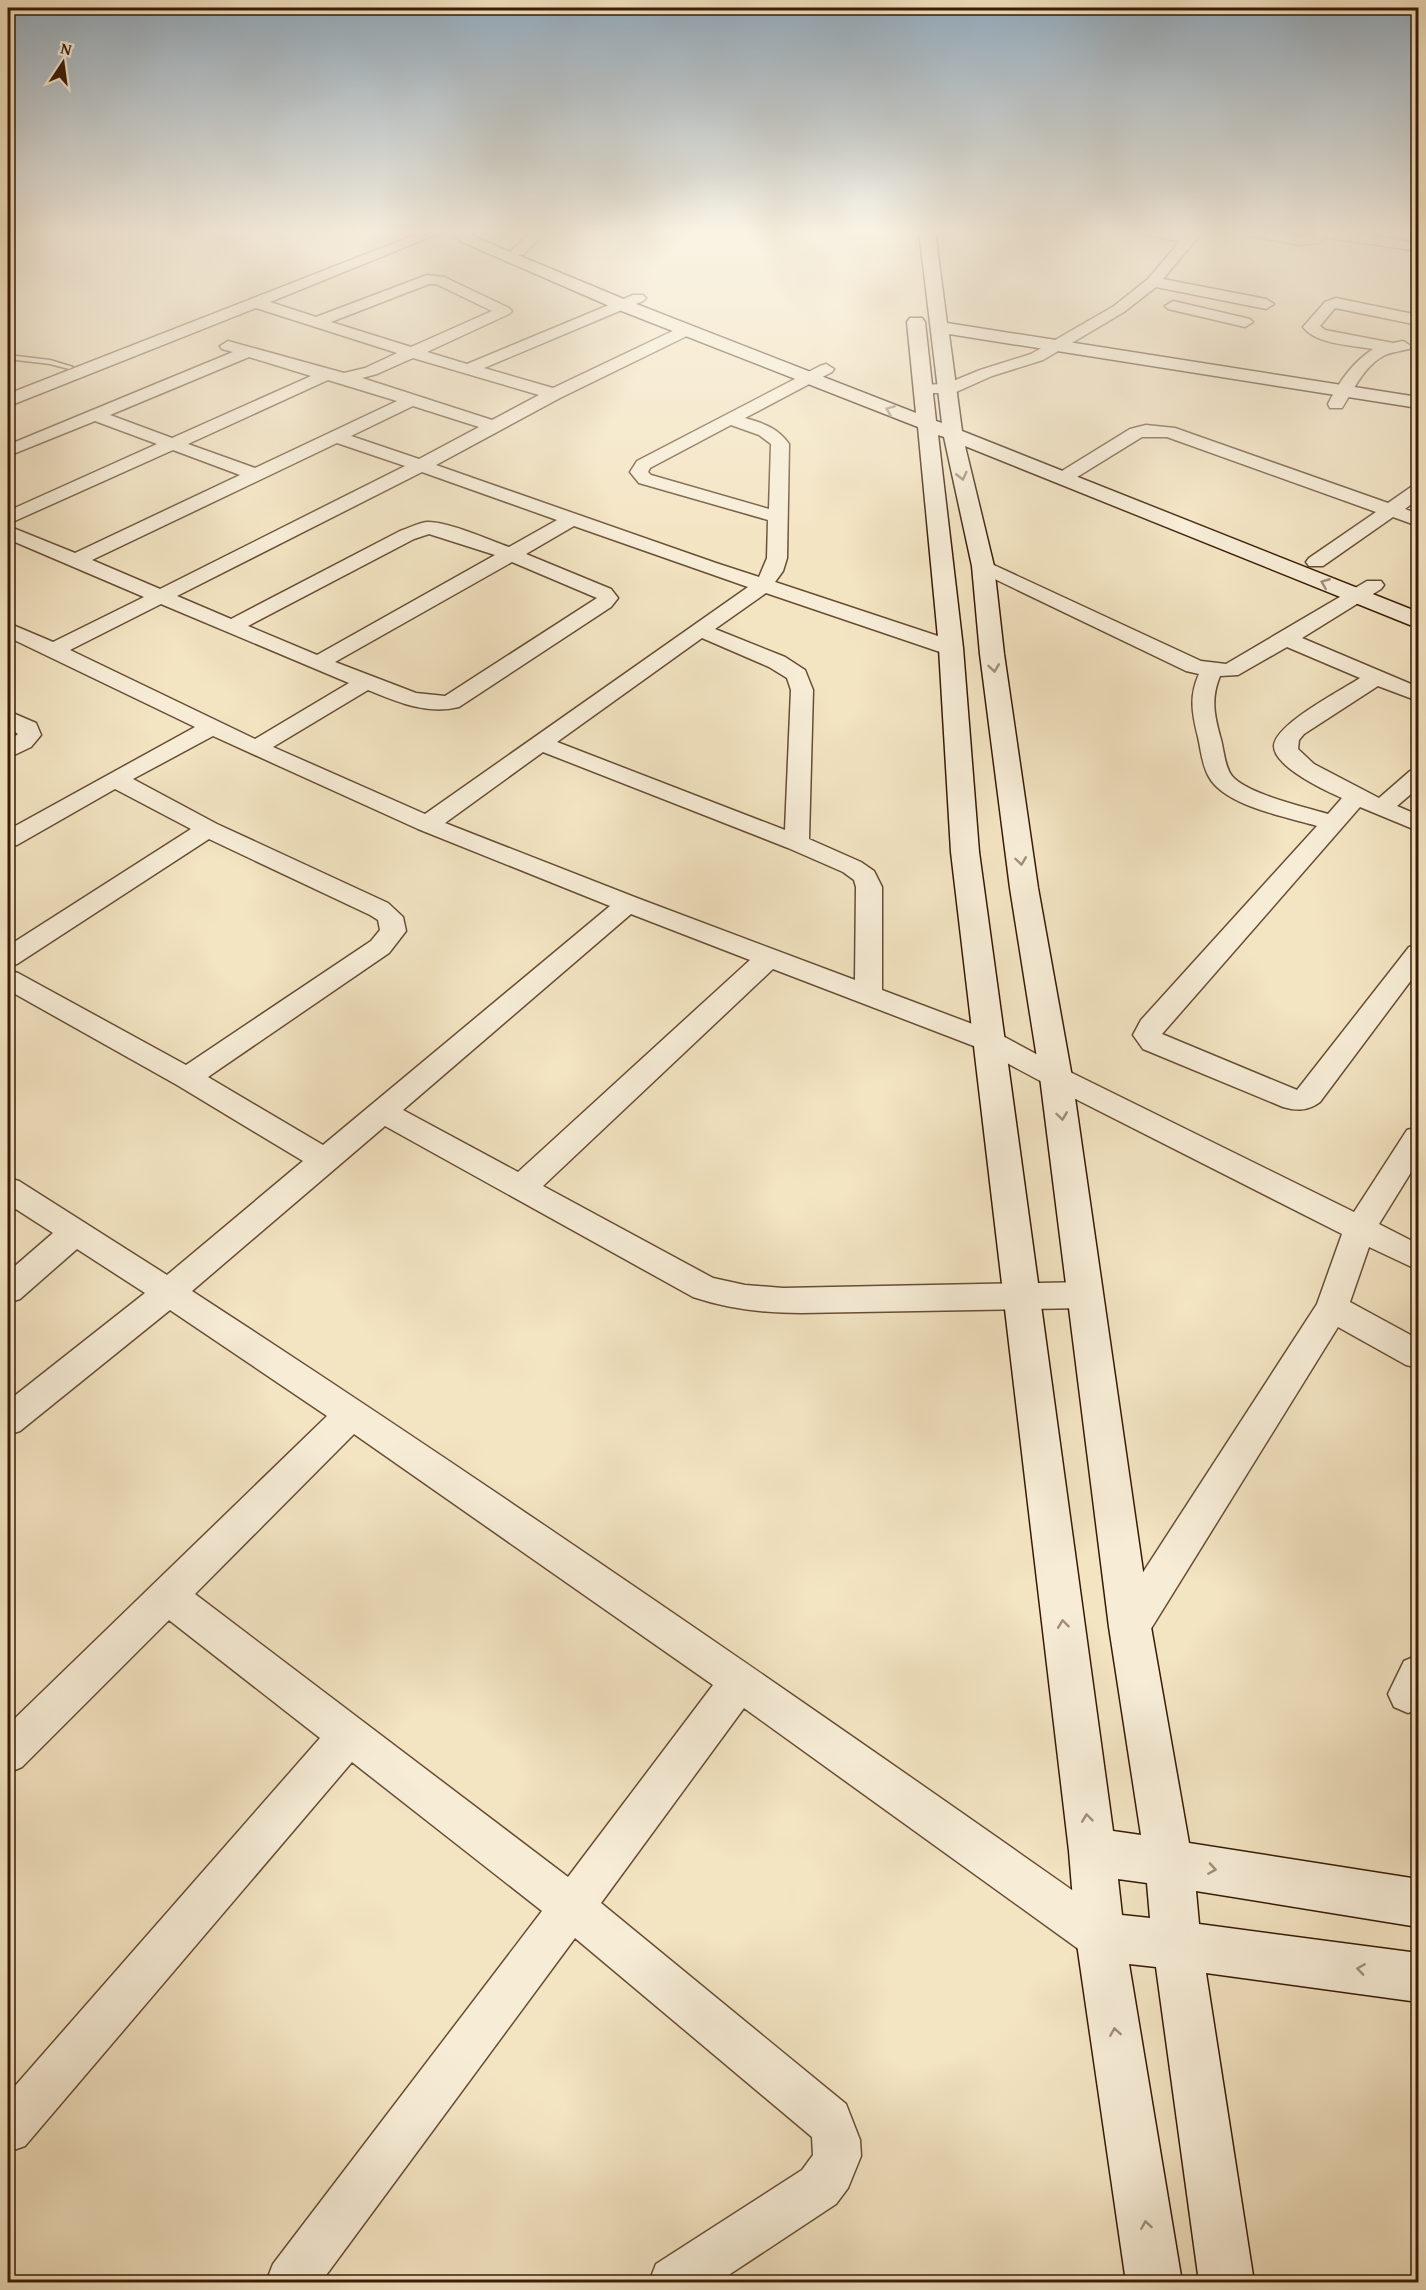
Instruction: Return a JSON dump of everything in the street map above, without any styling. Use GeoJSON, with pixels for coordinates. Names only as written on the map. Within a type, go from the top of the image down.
{"type":"FeatureCollection","features":[{"type":"Feature","properties":{"kind":"street"},"geometry":{"type":"LineString","coordinates":[[8,391],[147,338]]}},
{"type":"Feature","properties":{"kind":"street"},"geometry":{"type":"LineString","coordinates":[[8,400],[167,338]]}},
{"type":"Feature","properties":{"kind":"street"},"geometry":{"type":"LineString","coordinates":[[202,338],[326,375],[344,378],[495,427]]}},
{"type":"Feature","properties":{"kind":"street"},"geometry":{"type":"LineString","coordinates":[[366,338],[554,394]]}},
{"type":"Feature","properties":{"kind":"street"},"geometry":{"type":"LineString","coordinates":[[344,378],[371,371],[442,338]]}},
{"type":"Feature","properties":{"kind":"street"},"geometry":{"type":"LineString","coordinates":[[468,369],[542,338]]}},
{"type":"Feature","properties":{"kind":"street"},"geometry":{"type":"LineString","coordinates":[[52,651],[422,465],[554,394],[671,338]]}},
{"type":"Feature","properties":{"kind":"street"},"geometry":{"type":"LineString","coordinates":[[711,338],[939,411],[1070,474],[1366,590],[1419,603]]}},
{"type":"Feature","properties":{"kind":"street"},"geometry":{"type":"LineString","coordinates":[[726,338],[818,373]]}},
{"type":"Feature","properties":{"kind":"street"},"geometry":{"type":"LineString","coordinates":[[925,338],[939,411],[982,566],[1024,888],[1056,1077],[1130,1627],[1169,1862],[1177,1945],[1227,2283]]}},
{"type":"Feature","properties":{"kind":"street"},"geometry":{"type":"LineString","coordinates":[[940,338],[939,411],[951,648],[965,852],[1092,1851],[1100,1937],[1154,2283]]}},
{"type":"Feature","properties":{"kind":"street"},"geometry":{"type":"LineString","coordinates":[[956,338],[1037,357],[1339,397],[1419,402]]}},
{"type":"Feature","properties":{"kind":"street"},"geometry":{"type":"LineString","coordinates":[[980,338],[1055,345],[1339,397],[1419,417]]}},
{"type":"Feature","properties":{"kind":"street"},"geometry":{"type":"LineString","coordinates":[[939,411],[1067,338]]}},
{"type":"Feature","properties":{"kind":"street"},"geometry":{"type":"LineString","coordinates":[[1340,338],[1394,348]]}},
{"type":"Feature","properties":{"kind":"street"},"geometry":{"type":"LineString","coordinates":[[1339,397],[1374,356],[1413,338]]}},
{"type":"Feature","properties":{"kind":"street"},"geometry":{"type":"LineString","coordinates":[[8,451],[248,351]]}},
{"type":"Feature","properties":{"kind":"street"},"geometry":{"type":"LineString","coordinates":[[777,517],[645,479],[639,472],[643,465],[818,373]]}},
{"type":"Feature","properties":{"kind":"street"},"geometry":{"type":"LineString","coordinates":[[8,518],[326,375]]}},
{"type":"Feature","properties":{"kind":"street"},"geometry":{"type":"LineString","coordinates":[[77,560],[410,400]]}},
{"type":"Feature","properties":{"kind":"street"},"geometry":{"type":"LineString","coordinates":[[94,415],[254,474]]}},
{"type":"Feature","properties":{"kind":"street"},"geometry":{"type":"LineString","coordinates":[[427,824],[702,631],[763,585],[773,571],[777,558],[780,444],[776,437],[764,431],[731,420]]}},
{"type":"Feature","properties":{"kind":"street"},"geometry":{"type":"LineString","coordinates":[[1070,474],[1136,432],[1156,430],[1169,432],[1419,520]]}},
{"type":"Feature","properties":{"kind":"street"},"geometry":{"type":"LineString","coordinates":[[334,436],[951,648]]}},
{"type":"Feature","properties":{"kind":"street"},"geometry":{"type":"LineString","coordinates":[[1070,474],[1316,562],[1419,620]]}},
{"type":"Feature","properties":{"kind":"street"},"geometry":{"type":"LineString","coordinates":[[1316,562],[1419,491]]}},
{"type":"Feature","properties":{"kind":"street"},"geometry":{"type":"LineString","coordinates":[[318,663],[573,520]]}},
{"type":"Feature","properties":{"kind":"street"},"geometry":{"type":"LineString","coordinates":[[8,532],[318,663],[423,704],[438,705],[452,702],[604,603],[608,598],[604,593],[510,554],[438,529],[418,530],[232,626]]}},
{"type":"Feature","properties":{"kind":"street"},"geometry":{"type":"LineString","coordinates":[[982,566],[1194,666],[1212,670],[1230,670],[1366,590]]}},
{"type":"Feature","properties":{"kind":"street"},"geometry":{"type":"LineString","coordinates":[[8,629],[256,748],[427,824],[628,904],[989,1041],[1056,1077],[1419,1258]]}},
{"type":"Feature","properties":{"kind":"street"},"geometry":{"type":"LineString","coordinates":[[702,631],[777,662],[797,675],[802,690],[797,843]]}},
{"type":"Feature","properties":{"kind":"street"},"geometry":{"type":"LineString","coordinates":[[1286,639],[1419,695]]}},
{"type":"Feature","properties":{"kind":"street"},"geometry":{"type":"LineString","coordinates":[[1212,670],[1201,697],[1202,713],[1221,779],[1233,789],[1250,796],[1332,823]]}},
{"type":"Feature","properties":{"kind":"street"},"geometry":{"type":"LineString","coordinates":[[1377,677],[1296,729],[1287,739],[1286,749],[1294,760],[1322,779],[1419,824]]}},
{"type":"Feature","properties":{"kind":"street"},"geometry":{"type":"LineString","coordinates":[[256,748],[366,682]]}},
{"type":"Feature","properties":{"kind":"street"},"geometry":{"type":"LineString","coordinates":[[8,718],[28,728],[30,735],[8,751]]}},
{"type":"Feature","properties":{"kind":"street"},"geometry":{"type":"LineString","coordinates":[[8,840],[213,727]]}},
{"type":"Feature","properties":{"kind":"street"},"geometry":{"type":"LineString","coordinates":[[542,744],[797,843],[852,867],[865,876],[869,887],[868,995]]}},
{"type":"Feature","properties":{"kind":"street"},"geometry":{"type":"LineString","coordinates":[[1382,807],[1419,776]]}},
{"type":"Feature","properties":{"kind":"street"},"geometry":{"type":"LineString","coordinates":[[115,779],[208,829],[379,909],[390,917],[393,931],[380,947],[187,1078]]}},
{"type":"Feature","properties":{"kind":"street"},"geometry":{"type":"LineString","coordinates":[[1357,796],[1151,1027],[1148,1035],[1153,1042],[1293,1100],[1303,1100],[1310,1095],[1419,953]]}},
{"type":"Feature","properties":{"kind":"street"},"geometry":{"type":"LineString","coordinates":[[8,958],[208,829]]}},
{"type":"Feature","properties":{"kind":"street"},"geometry":{"type":"LineString","coordinates":[[8,1421],[169,1292],[628,904]]}},
{"type":"Feature","properties":{"kind":"street"},"geometry":{"type":"LineString","coordinates":[[521,1188],[769,957]]}},
{"type":"Feature","properties":{"kind":"street"},"geometry":{"type":"LineString","coordinates":[[8,979],[187,1078],[326,1161]]}},
{"type":"Feature","properties":{"kind":"street"},"geometry":{"type":"LineString","coordinates":[[384,1112],[704,1288],[734,1298],[784,1302],[1086,1295]]}},
{"type":"Feature","properties":{"kind":"street"},"geometry":{"type":"LineString","coordinates":[[1130,1627],[1332,1308],[1359,1229],[1419,1138]]}},
{"type":"Feature","properties":{"kind":"street"},"geometry":{"type":"LineString","coordinates":[[8,1189],[169,1292],[741,1680],[1100,1937],[1419,1977]]}},
{"type":"Feature","properties":{"kind":"street"},"geometry":{"type":"LineString","coordinates":[[8,1290],[75,1232]]}},
{"type":"Feature","properties":{"kind":"street"},"geometry":{"type":"LineString","coordinates":[[1332,1308],[1419,1355]]}},
{"type":"Feature","properties":{"kind":"street"},"geometry":{"type":"LineString","coordinates":[[8,1753],[350,1415]]}},
{"type":"Feature","properties":{"kind":"street"},"geometry":{"type":"LineString","coordinates":[[168,1596],[573,1908],[829,2121],[836,2135],[838,2152],[834,2170],[819,2187],[674,2283]]}},
{"type":"Feature","properties":{"kind":"street"},"geometry":{"type":"LineString","coordinates":[[291,2283],[741,1680]]}},
{"type":"Feature","properties":{"kind":"street"},"geometry":{"type":"LineString","coordinates":[[8,2129],[348,1736]]}},
{"type":"Feature","properties":{"kind":"street"},"geometry":{"type":"LineString","coordinates":[[1092,1851],[1419,1903]]}},
{"type":"Feature","properties":{"kind":"lane"},"geometry":{"type":"LineString","coordinates":[[8,357],[50,362],[69,368]]}}]}
